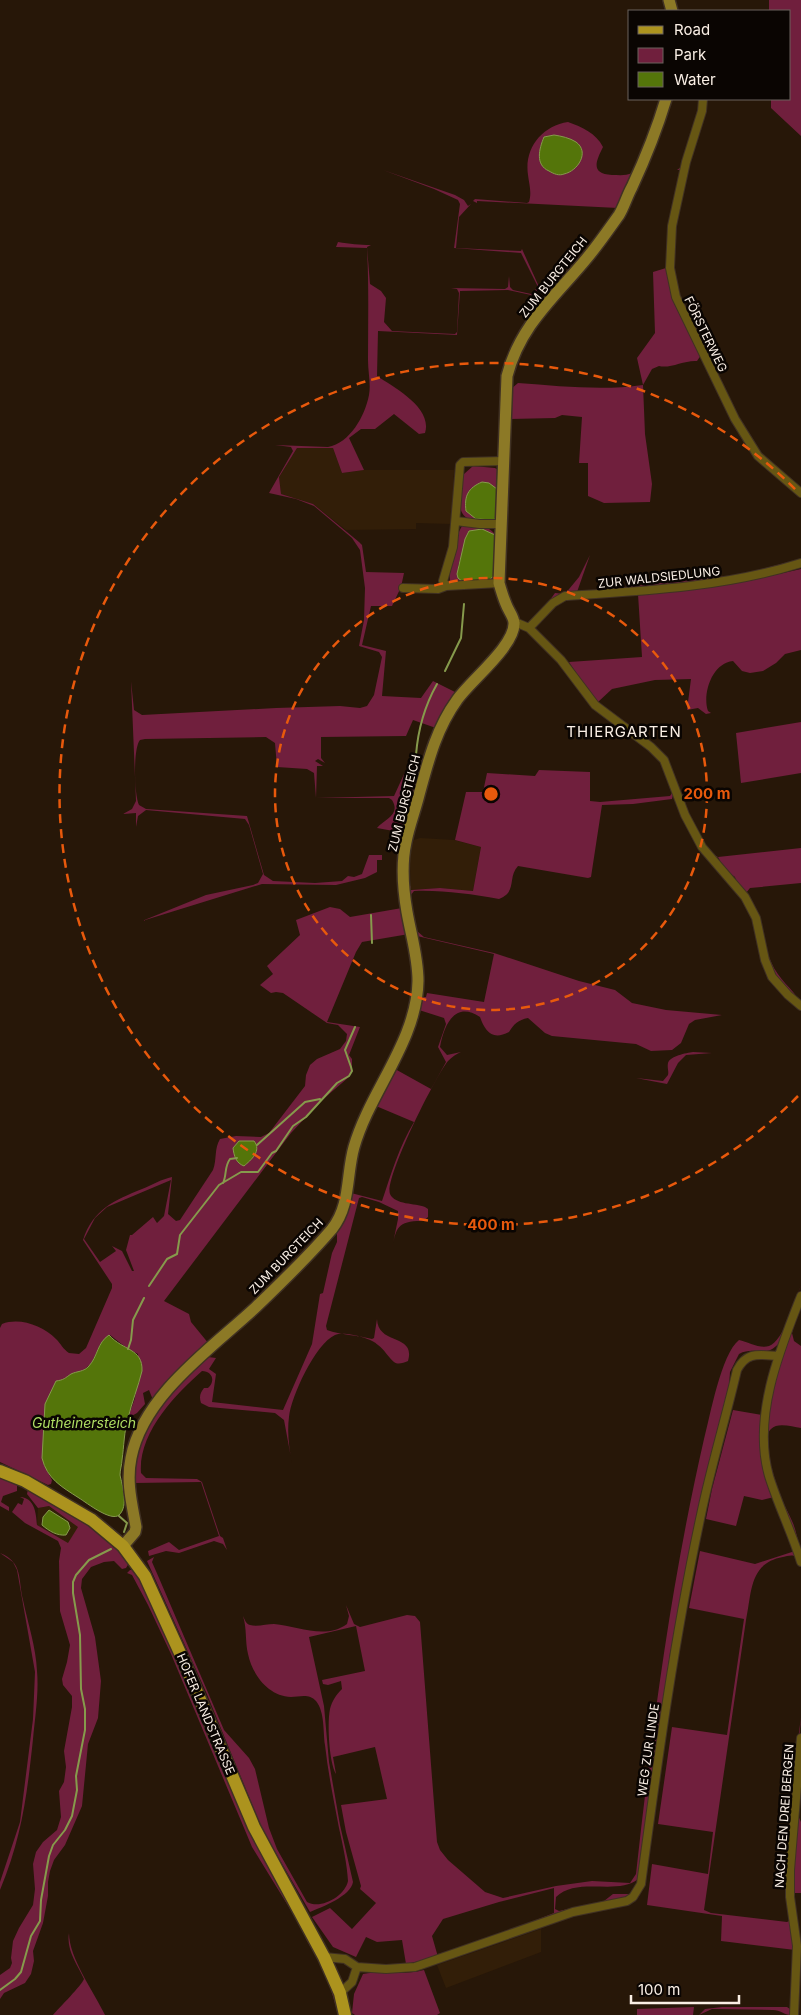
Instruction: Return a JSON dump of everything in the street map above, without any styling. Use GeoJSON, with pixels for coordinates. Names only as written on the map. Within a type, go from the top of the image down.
{"type":"FeatureCollection","features":[{"type":"Feature","properties":{"kind":"main road","name":"HOFER LANDSTRASSE"},"geometry":{"type":"LineString","coordinates":[[0,1471],[82,1513],[100,1525],[123,1546],[134,1560],[152,1590],[254,1828],[324,1958],[340,1993],[345,2015]]}},
{"type":"Feature","properties":{"kind":"street","name":"ZUM BURGTEICH"},"geometry":{"type":"LineString","coordinates":[[123,1546],[136,1527],[129,1484],[131,1455],[137,1436],[150,1411],[163,1395],[256,1307],[332,1229],[342,1211],[348,1190],[355,1144],[406,1032],[417,991],[416,954],[407,913],[403,879],[406,842],[429,758],[438,734],[454,703],[464,689],[506,644],[515,622],[504,601],[499,583],[507,376],[515,352],[544,306],[587,258],[620,213],[649,146],[666,100]]}},
{"type":"Feature","properties":{"kind":"street","name":"FÖRSTERWEG"},"geometry":{"type":"LineString","coordinates":[[703,100],[702,111],[686,162],[672,226],[670,268],[676,296],[735,419],[758,456],[801,493]]}},
{"type":"Feature","properties":{"kind":"street"},"geometry":{"type":"LineString","coordinates":[[446,586],[442,581],[453,547],[460,465],[463,462],[504,461]]}},
{"type":"Feature","properties":{"kind":"street"},"geometry":{"type":"LineString","coordinates":[[456,521],[502,524]]}},
{"type":"Feature","properties":{"kind":"street","name":"ZUR WALDSIEDLUNG"},"geometry":{"type":"LineString","coordinates":[[529,628],[552,603],[565,596],[668,589],[725,582],[757,576],[801,563]]}},
{"type":"Feature","properties":{"kind":"street"},"geometry":{"type":"LineString","coordinates":[[403,588],[438,589],[446,586],[499,583]]}},
{"type":"Feature","properties":{"kind":"street"},"geometry":{"type":"LineString","coordinates":[[515,622],[529,628],[561,660],[595,706],[645,742],[664,760],[685,815],[702,847],[745,897],[756,918],[765,960],[772,977],[801,1006]]}},
{"type":"Feature","properties":{"kind":"street"},"geometry":{"type":"LineString","coordinates":[[801,1296],[778,1356],[767,1405],[764,1440],[768,1475],[801,1562]]}},
{"type":"Feature","properties":{"kind":"street","name":"WEG ZUR LINDE"},"geometry":{"type":"LineString","coordinates":[[324,1958],[345,1959],[357,1967],[386,1969],[415,1967],[586,1908],[627,1902],[636,1893],[641,1884],[667,1692],[677,1636],[702,1511],[737,1370],[741,1362],[748,1356],[778,1356]]}},
{"type":"Feature","properties":{"kind":"street","name":"NACH DEN DREI BERGEN"},"geometry":{"type":"LineString","coordinates":[[794,2015],[797,1946],[790,1897],[790,1870],[801,1738]]}},
{"type":"Feature","properties":{"kind":"street"},"geometry":{"type":"LineString","coordinates":[[340,1993],[352,1982],[357,1967]]}},
{"type":"Feature","properties":{"kind":"shaded area"},"geometry":{"type":"Polygon","coordinates":[[[297,448],[333,448],[342,473],[364,470],[454,470],[452,524],[416,523],[416,529],[346,530],[313,504],[281,494],[279,477],[297,448]]]}},
{"type":"Feature","properties":{"kind":"shaded area"},"geometry":{"type":"Polygon","coordinates":[[[420,838],[454,840],[481,847],[473,891],[440,888],[411,890],[410,860],[412,846],[414,840],[420,838]]]}},
{"type":"Feature","properties":{"kind":"shaded area"},"geometry":{"type":"Polygon","coordinates":[[[49,1506],[79,1527],[68,1544],[37,1525],[38,1508],[49,1506]]]}},
{"type":"Feature","properties":{"kind":"shaded area"},"geometry":{"type":"Polygon","coordinates":[[[541,1929],[541,1952],[446,1988],[437,1965],[541,1929]]]}},
{"type":"Feature","properties":{"kind":"green space"},"geometry":{"type":"Polygon","coordinates":[[[769,0],[801,0],[801,136],[771,108],[771,100],[791,100],[791,10],[769,10],[769,0]]]}},
{"type":"Feature","properties":{"kind":"green space"},"geometry":{"type":"Polygon","coordinates":[[[702,100],[688,153],[668,267],[701,355],[697,361],[663,367],[659,366],[652,369],[643,385],[637,358],[655,333],[653,272],[666,268],[682,170],[677,170],[681,167],[702,100]]]}},
{"type":"Feature","properties":{"kind":"green space"},"geometry":{"type":"Polygon","coordinates":[[[568,122],[588,131],[600,142],[603,147],[598,157],[597,166],[600,172],[612,175],[632,173],[634,176],[618,208],[477,201],[477,203],[473,201],[475,199],[529,202],[528,165],[532,147],[543,133],[550,128],[568,122]]]}},
{"type":"Feature","properties":{"kind":"green space"},"geometry":{"type":"Polygon","coordinates":[[[383,170],[455,195],[464,200],[468,206],[471,204],[459,217],[456,248],[521,251],[522,249],[540,289],[531,295],[508,290],[460,291],[457,335],[378,331],[377,376],[402,392],[418,407],[426,424],[425,433],[419,434],[394,414],[375,429],[361,429],[349,438],[364,470],[342,473],[333,448],[297,448],[279,477],[281,494],[313,504],[362,545],[366,572],[404,573],[401,587],[392,606],[371,606],[362,645],[386,651],[382,696],[421,698],[433,681],[457,693],[449,700],[436,728],[413,720],[406,736],[321,737],[321,758],[325,763],[318,759],[315,761],[323,766],[317,766],[316,798],[314,773],[307,769],[277,767],[275,743],[266,737],[140,740],[136,752],[135,771],[139,805],[146,809],[247,816],[264,875],[273,881],[315,883],[342,881],[348,876],[354,877],[362,874],[369,855],[382,855],[382,860],[377,860],[377,872],[365,878],[336,885],[262,884],[142,921],[206,895],[253,885],[258,883],[263,874],[249,825],[245,819],[146,810],[138,816],[136,827],[136,813],[123,814],[132,809],[136,801],[131,681],[134,710],[142,715],[276,708],[340,706],[360,708],[367,706],[374,695],[382,657],[379,652],[359,646],[364,620],[365,588],[360,550],[352,538],[314,506],[296,499],[269,493],[293,451],[291,447],[275,445],[328,447],[336,444],[350,434],[360,420],[367,403],[370,387],[367,248],[336,247],[338,242],[371,245],[367,247],[370,284],[381,291],[386,298],[384,322],[392,331],[455,334],[457,332],[459,293],[457,289],[451,288],[505,289],[508,287],[509,276],[510,287],[513,290],[531,294],[537,288],[521,253],[454,248],[460,204],[458,200],[383,170]]]}},
{"type":"Feature","properties":{"kind":"green space"},"geometry":{"type":"Polygon","coordinates":[[[518,383],[597,388],[643,385],[645,434],[652,484],[650,502],[604,503],[588,496],[588,463],[579,463],[582,417],[562,415],[555,418],[510,419],[511,389],[518,383]]]}},
{"type":"Feature","properties":{"kind":"green space"},"geometry":{"type":"Polygon","coordinates":[[[473,466],[495,468],[498,470],[496,521],[475,521],[465,517],[462,513],[460,498],[462,480],[464,474],[473,466]]]}},
{"type":"Feature","properties":{"kind":"green space"},"geometry":{"type":"Polygon","coordinates":[[[463,525],[486,527],[497,537],[495,577],[491,581],[460,559],[458,567],[463,582],[450,581],[453,552],[463,525]]]}},
{"type":"Feature","properties":{"kind":"green space"},"geometry":{"type":"Polygon","coordinates":[[[590,555],[577,592],[738,575],[801,560],[744,575],[684,585],[564,595],[550,603],[533,623],[555,593],[565,594],[579,577],[590,555]]]}},
{"type":"Feature","properties":{"kind":"green space"},"geometry":{"type":"Polygon","coordinates":[[[801,569],[801,650],[785,654],[776,663],[763,671],[750,673],[742,671],[733,661],[719,667],[710,680],[706,696],[708,711],[711,713],[706,714],[698,708],[687,710],[691,679],[655,680],[612,689],[598,702],[594,701],[569,662],[642,657],[638,594],[752,580],[801,569]]]}},
{"type":"Feature","properties":{"kind":"green space"},"geometry":{"type":"Polygon","coordinates":[[[801,722],[801,773],[741,783],[736,733],[801,722]]]}},
{"type":"Feature","properties":{"kind":"green space"},"geometry":{"type":"Polygon","coordinates":[[[417,766],[422,768],[400,834],[399,832],[377,828],[391,816],[395,809],[392,800],[389,798],[316,798],[394,796],[405,772],[417,766]]]}},
{"type":"Feature","properties":{"kind":"green space"},"geometry":{"type":"Polygon","coordinates":[[[539,770],[590,772],[590,801],[600,802],[670,796],[674,790],[672,799],[633,804],[602,805],[591,877],[518,866],[508,892],[499,899],[435,891],[414,891],[410,896],[417,931],[424,937],[494,953],[579,981],[615,990],[632,1003],[666,1010],[722,1015],[695,1020],[689,1024],[681,1043],[672,1050],[651,1051],[636,1044],[552,1036],[545,1033],[528,1018],[517,1023],[509,1032],[503,1035],[494,1035],[484,1027],[480,1017],[471,1013],[464,1011],[452,1017],[444,1031],[440,1047],[447,1055],[461,1052],[448,1061],[433,1086],[412,1127],[390,1185],[390,1194],[393,1198],[401,1202],[425,1207],[428,1209],[428,1217],[423,1220],[405,1223],[398,1228],[392,1248],[398,1211],[379,1202],[362,1197],[359,1198],[326,1326],[327,1330],[343,1334],[335,1335],[327,1340],[312,1360],[299,1385],[289,1417],[288,1434],[291,1457],[284,1420],[275,1413],[209,1407],[201,1403],[200,1397],[204,1388],[208,1388],[212,1382],[212,1377],[205,1371],[202,1371],[170,1403],[152,1429],[145,1444],[141,1473],[146,1478],[197,1479],[202,1482],[220,1536],[223,1538],[227,1550],[223,1544],[214,1541],[179,1553],[166,1551],[149,1556],[148,1551],[169,1542],[179,1550],[219,1536],[201,1482],[135,1483],[138,1451],[148,1424],[163,1401],[199,1363],[208,1357],[216,1358],[209,1369],[216,1374],[212,1402],[283,1410],[312,1344],[320,1294],[323,1293],[332,1253],[337,1242],[337,1228],[346,1214],[351,1193],[382,1201],[400,1151],[414,1122],[376,1106],[395,1069],[431,1089],[446,1062],[438,1047],[446,1024],[444,1018],[419,1010],[421,997],[426,997],[427,993],[484,1002],[494,954],[417,936],[409,903],[409,887],[411,886],[411,890],[440,888],[473,891],[481,847],[455,840],[466,792],[483,792],[487,773],[535,776],[539,770]]]}},
{"type":"Feature","properties":{"kind":"green space"},"geometry":{"type":"Polygon","coordinates":[[[677,782],[698,835],[711,853],[718,857],[713,858],[710,855],[694,830],[681,801],[677,782]]]}},
{"type":"Feature","properties":{"kind":"green space"},"geometry":{"type":"Polygon","coordinates":[[[801,848],[801,883],[750,888],[746,893],[755,909],[774,968],[801,1003],[790,993],[772,970],[767,958],[756,914],[737,884],[735,877],[725,870],[718,857],[801,848]]]}},
{"type":"Feature","properties":{"kind":"green space"},"geometry":{"type":"Polygon","coordinates":[[[330,907],[340,909],[350,917],[402,908],[409,934],[362,942],[327,1022],[360,1027],[349,1055],[352,1059],[352,1071],[349,1077],[321,1101],[291,1133],[164,1301],[189,1314],[191,1322],[209,1344],[153,1400],[149,1390],[143,1393],[145,1404],[137,1413],[128,1418],[135,1398],[138,1354],[110,1335],[101,1343],[91,1364],[81,1372],[71,1374],[65,1380],[44,1465],[52,1480],[51,1484],[48,1485],[0,1462],[0,1328],[2,1324],[24,1322],[31,1324],[51,1334],[69,1353],[79,1354],[86,1348],[112,1288],[112,1284],[83,1240],[93,1220],[99,1213],[106,1207],[123,1197],[172,1177],[168,1214],[176,1221],[180,1220],[213,1170],[220,1139],[236,1136],[261,1137],[269,1133],[305,1086],[306,1075],[310,1065],[317,1059],[340,1049],[346,1041],[347,1034],[338,1025],[327,1023],[283,993],[271,993],[260,985],[273,974],[267,966],[300,935],[296,920],[330,907]],[[171,1180],[107,1207],[95,1218],[84,1239],[100,1262],[116,1251],[112,1246],[122,1251],[132,1271],[134,1271],[126,1250],[130,1235],[153,1217],[157,1223],[164,1216],[171,1180]]]}},
{"type":"Feature","properties":{"kind":"green space"},"geometry":{"type":"Polygon","coordinates":[[[693,1052],[712,1053],[686,1055],[678,1063],[667,1084],[636,1078],[663,1081],[668,1075],[668,1063],[672,1058],[693,1052]]]}},
{"type":"Feature","properties":{"kind":"green space"},"geometry":{"type":"Polygon","coordinates":[[[377,1319],[383,1333],[407,1346],[409,1352],[408,1361],[396,1363],[375,1342],[359,1336],[374,1338],[377,1319]]]}},
{"type":"Feature","properties":{"kind":"green space"},"geometry":{"type":"Polygon","coordinates":[[[788,1319],[780,1342],[775,1347],[765,1351],[750,1351],[739,1354],[730,1372],[728,1399],[698,1511],[679,1622],[670,1653],[638,1879],[630,1884],[620,1886],[575,1888],[565,1891],[556,1897],[555,1909],[559,1911],[604,1901],[613,1894],[631,1894],[615,1902],[580,1907],[517,1928],[554,1913],[554,1888],[443,1919],[432,1936],[438,1957],[406,1964],[402,1940],[377,1942],[366,1937],[356,1957],[333,1947],[312,1917],[330,1908],[352,1929],[376,1903],[360,1889],[361,1886],[346,1832],[341,1805],[387,1799],[375,1747],[333,1757],[336,1774],[330,1752],[330,1709],[334,1698],[342,1689],[341,1681],[328,1685],[323,1684],[322,1680],[365,1671],[356,1626],[309,1637],[324,1706],[329,1762],[340,1825],[353,1882],[351,1887],[342,1896],[310,1912],[263,1831],[206,1692],[147,1561],[154,1557],[152,1562],[224,1730],[249,1758],[255,1769],[269,1828],[277,1849],[307,1902],[319,1904],[332,1900],[342,1892],[348,1881],[328,1766],[321,1711],[316,1701],[310,1697],[283,1696],[275,1693],[262,1683],[250,1662],[243,1616],[248,1624],[253,1626],[274,1624],[321,1632],[339,1629],[347,1624],[349,1616],[346,1605],[354,1624],[360,1627],[407,1615],[415,1616],[420,1622],[437,1842],[440,1850],[448,1860],[485,1892],[503,1898],[556,1886],[592,1881],[630,1883],[636,1874],[656,1710],[672,1601],[692,1493],[717,1386],[727,1358],[739,1340],[758,1346],[769,1346],[779,1337],[788,1319]]]}},
{"type":"Feature","properties":{"kind":"green space"},"geometry":{"type":"Polygon","coordinates":[[[795,1321],[792,1333],[794,1341],[801,1346],[801,1428],[774,1427],[768,1434],[767,1441],[766,1424],[783,1349],[795,1321]]]}},
{"type":"Feature","properties":{"kind":"green space"},"geometry":{"type":"Polygon","coordinates":[[[733,1410],[762,1415],[764,1457],[774,1497],[762,1500],[744,1496],[736,1526],[706,1519],[733,1410]]]}},
{"type":"Feature","properties":{"kind":"green space"},"geometry":{"type":"Polygon","coordinates":[[[768,1452],[782,1500],[793,1524],[800,1547],[773,1480],[768,1452]]]}},
{"type":"Feature","properties":{"kind":"green space"},"geometry":{"type":"Polygon","coordinates":[[[0,1478],[17,1484],[17,1491],[3,1496],[1,1502],[9,1507],[9,1511],[0,1506],[0,1478]]]}},
{"type":"Feature","properties":{"kind":"green space"},"geometry":{"type":"Polygon","coordinates":[[[28,1489],[70,1512],[96,1530],[129,1563],[126,1568],[122,1569],[114,1561],[104,1562],[91,1567],[82,1579],[81,1588],[95,1637],[101,1681],[98,1718],[88,1744],[82,1806],[65,1845],[54,1860],[50,1871],[48,1896],[43,1923],[33,1951],[34,1961],[31,1974],[25,1983],[4,1993],[0,1999],[0,1975],[10,1968],[13,1941],[33,1905],[35,1889],[33,1864],[36,1852],[43,1842],[57,1830],[61,1817],[59,1791],[64,1782],[66,1767],[64,1751],[72,1707],[72,1696],[63,1685],[62,1679],[70,1645],[60,1611],[59,1561],[61,1548],[58,1541],[25,1523],[12,1512],[18,1503],[22,1505],[24,1499],[20,1497],[29,1500],[34,1507],[37,1525],[68,1543],[78,1527],[49,1506],[38,1508],[27,1494],[28,1489]]]}},
{"type":"Feature","properties":{"kind":"green space"},"geometry":{"type":"Polygon","coordinates":[[[700,1551],[755,1564],[795,1551],[798,1558],[787,1556],[772,1560],[764,1565],[758,1572],[751,1589],[704,1910],[711,1913],[789,1921],[786,1885],[793,1778],[801,1717],[791,1833],[795,1950],[721,1941],[722,1916],[647,1905],[652,1864],[708,1874],[713,1832],[658,1824],[672,1727],[727,1735],[744,1619],[689,1608],[700,1551]]]}},
{"type":"Feature","properties":{"kind":"green space"},"geometry":{"type":"Polygon","coordinates":[[[0,1553],[13,1561],[18,1572],[32,1635],[38,1688],[23,1816],[14,1852],[0,1890],[0,1882],[20,1822],[33,1719],[35,1672],[17,1570],[13,1562],[0,1553]]]}},
{"type":"Feature","properties":{"kind":"green space"},"geometry":{"type":"Polygon","coordinates":[[[130,1570],[134,1570],[143,1583],[326,1970],[341,2015],[338,2015],[326,1977],[303,1930],[252,1847],[171,1654],[132,1575],[127,1573],[130,1570]]]}},
{"type":"Feature","properties":{"kind":"green space"},"geometry":{"type":"Polygon","coordinates":[[[797,1813],[801,1822],[801,1893],[794,1893],[792,1896],[797,1813]]]}},
{"type":"Feature","properties":{"kind":"green space"},"geometry":{"type":"Polygon","coordinates":[[[69,1933],[70,1943],[77,1964],[105,2015],[53,2015],[84,1979],[75,1962],[69,1945],[69,1933]]]}},
{"type":"Feature","properties":{"kind":"green space"},"geometry":{"type":"Polygon","coordinates":[[[424,1970],[440,2013],[437,2015],[355,2015],[352,2013],[354,1994],[363,1974],[408,1973],[424,1970]]]}},
{"type":"Feature","properties":{"kind":"green space"},"geometry":{"type":"Polygon","coordinates":[[[694,2007],[693,2015],[637,2015],[637,2009],[694,2007]]]}},
{"type":"Feature","properties":{"kind":"green space"},"geometry":{"type":"Polygon","coordinates":[[[722,2007],[787,2007],[790,2009],[790,2015],[773,2010],[712,2009],[699,2015],[705,2009],[722,2007]]]}},
{"type":"Feature","properties":{"kind":"water"},"geometry":{"type":"Polygon","coordinates":[[[554,135],[576,142],[582,151],[578,165],[562,175],[555,174],[545,168],[539,156],[544,137],[554,135]]]}},
{"type":"Feature","properties":{"kind":"water"},"geometry":{"type":"Polygon","coordinates":[[[482,482],[489,483],[497,489],[498,515],[494,520],[476,519],[466,511],[466,497],[468,493],[473,487],[482,482]]]}},
{"type":"Feature","properties":{"kind":"water"},"geometry":{"type":"Polygon","coordinates":[[[482,529],[495,535],[498,541],[495,575],[489,580],[463,582],[458,578],[457,574],[465,539],[469,531],[482,529]]]}},
{"type":"Feature","properties":{"kind":"water"},"geometry":{"type":"Polygon","coordinates":[[[239,1141],[254,1141],[257,1148],[255,1155],[244,1166],[237,1161],[233,1151],[233,1148],[239,1141]]]}},
{"type":"Feature","properties":{"kind":"water","name":"Gutheinersteich"},"geometry":{"type":"Polygon","coordinates":[[[109,1335],[136,1354],[142,1371],[125,1434],[120,1475],[124,1506],[119,1515],[115,1516],[99,1511],[61,1486],[51,1477],[42,1458],[45,1404],[56,1381],[87,1368],[102,1342],[109,1335]]]}},
{"type":"Feature","properties":{"kind":"water"},"geometry":{"type":"Polygon","coordinates":[[[49,1510],[68,1522],[70,1528],[66,1535],[53,1533],[42,1525],[43,1517],[49,1510]]]}},
{"type":"Feature","properties":{"kind":"waterway"},"geometry":{"type":"LineString","coordinates":[[445,671],[461,638],[464,604]]}},
{"type":"Feature","properties":{"kind":"waterway"},"geometry":{"type":"LineString","coordinates":[[416,755],[422,718],[437,684]]}},
{"type":"Feature","properties":{"kind":"waterway"},"geometry":{"type":"LineString","coordinates":[[371,915],[372,943]]}},
{"type":"Feature","properties":{"kind":"waterway"},"geometry":{"type":"LineString","coordinates":[[149,1286],[167,1259],[177,1254],[180,1235],[219,1185],[241,1172],[258,1172],[272,1153],[276,1151],[293,1126],[306,1117],[337,1083],[349,1076],[352,1071],[345,1050],[355,1027]]}},
{"type":"Feature","properties":{"kind":"waterway"},"geometry":{"type":"LineString","coordinates":[[257,1145],[305,1102],[320,1099]]}},
{"type":"Feature","properties":{"kind":"waterway"},"geometry":{"type":"LineString","coordinates":[[223,1183],[228,1162],[230,1159],[237,1158]]}},
{"type":"Feature","properties":{"kind":"waterway"},"geometry":{"type":"LineString","coordinates":[[128,1349],[133,1320],[144,1298]]}},
{"type":"Feature","properties":{"kind":"waterway"},"geometry":{"type":"LineString","coordinates":[[119,1516],[127,1523],[124,1532]]}},
{"type":"Feature","properties":{"kind":"waterway"},"geometry":{"type":"LineString","coordinates":[[0,1990],[21,1972],[31,1936],[40,1921],[41,1900],[49,1856],[53,1845],[65,1830],[72,1816],[77,1790],[76,1776],[85,1730],[85,1709],[81,1689],[80,1635],[73,1582],[76,1575],[89,1560],[111,1549]]}},
{"type":"Feature","properties":{"kind":"district","name":"THIERGARTEN"},"geometry":{"type":"Point","coordinates":[624,731]}}]}
